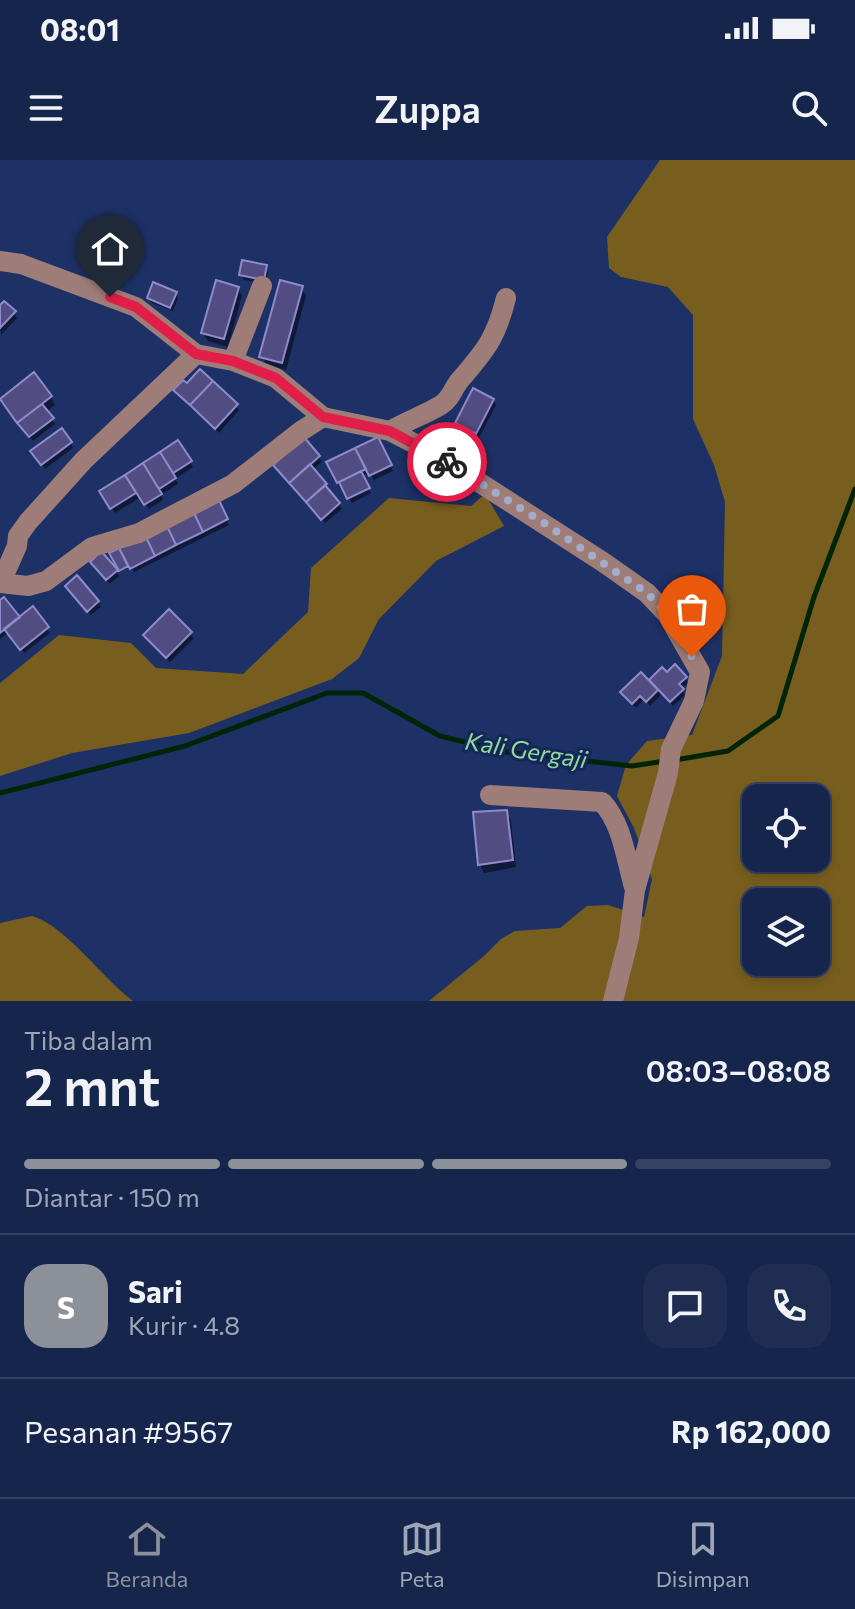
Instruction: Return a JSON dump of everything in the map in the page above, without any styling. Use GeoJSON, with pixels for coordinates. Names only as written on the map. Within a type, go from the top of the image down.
{"type":"FeatureCollection","features":[{"type":"Feature","properties":{"kind":"street"},"geometry":{"type":"LineString","coordinates":[[0,261],[21,264],[136,307],[196,354],[233,361],[276,378],[323,417],[390,431],[435,454],[603,562],[647,593],[667,614],[700,672],[694,701],[671,749],[668,773],[635,890],[629,938],[613,1001]]}},
{"type":"Feature","properties":{"kind":"street"},"geometry":{"type":"LineString","coordinates":[[233,361],[262,286]]}},
{"type":"Feature","properties":{"kind":"street"},"geometry":{"type":"LineString","coordinates":[[390,431],[451,397],[458,382],[490,344],[499,326],[506,298]]}},
{"type":"Feature","properties":{"kind":"street"},"geometry":{"type":"LineString","coordinates":[[196,354],[84,460],[28,522],[18,536],[17,546],[1,582],[28,586],[46,581],[92,547],[139,533],[233,484],[323,417]]}},
{"type":"Feature","properties":{"kind":"street"},"geometry":{"type":"LineString","coordinates":[[490,795],[602,802],[616,824],[635,890]]}},
{"type":"Feature","properties":{"kind":"shaded area"},"geometry":{"type":"Polygon","coordinates":[[[660,160],[855,160],[855,1001],[429,1001],[501,939],[515,931],[560,928],[587,906],[608,905],[644,917],[652,879],[634,828],[617,796],[626,765],[647,741],[692,735],[722,656],[725,502],[714,465],[693,419],[693,315],[668,287],[621,277],[609,268],[607,237],[660,160]]]}},
{"type":"Feature","properties":{"kind":"shaded area"},"geometry":{"type":"Polygon","coordinates":[[[485,494],[504,526],[436,561],[379,619],[359,658],[332,679],[189,733],[72,753],[0,776],[0,683],[59,635],[131,643],[156,668],[243,674],[308,612],[311,568],[389,498],[471,506],[485,494]]]}},
{"type":"Feature","properties":{"kind":"shaded area"},"geometry":{"type":"Polygon","coordinates":[[[32,916],[58,930],[133,1001],[0,1001],[0,923],[32,916]]]}},
{"type":"Feature","properties":{"kind":"building"},"geometry":{"type":"Polygon","coordinates":[[[242,260],[267,265],[264,280],[239,275],[242,260]]]}},
{"type":"Feature","properties":{"kind":"building"},"geometry":{"type":"Polygon","coordinates":[[[216,280],[239,287],[224,339],[201,333],[216,280]]]}},
{"type":"Feature","properties":{"kind":"building"},"geometry":{"type":"Polygon","coordinates":[[[280,280],[303,286],[282,363],[259,357],[280,280]]]}},
{"type":"Feature","properties":{"kind":"building"},"geometry":{"type":"Polygon","coordinates":[[[153,282],[177,292],[170,308],[147,298],[153,282]]]}},
{"type":"Feature","properties":{"kind":"building"},"geometry":{"type":"Polygon","coordinates":[[[4,301],[16,311],[0,328],[0,305],[4,301]]]}},
{"type":"Feature","properties":{"kind":"building"},"geometry":{"type":"Polygon","coordinates":[[[200,369],[213,381],[190,405],[173,390],[183,380],[187,383],[200,369]]]}},
{"type":"Feature","properties":{"kind":"building"},"geometry":{"type":"Polygon","coordinates":[[[34,372],[52,396],[17,423],[0,399],[34,372]]]}},
{"type":"Feature","properties":{"kind":"building"},"geometry":{"type":"Polygon","coordinates":[[[213,381],[238,404],[215,429],[190,405],[213,381]]]}},
{"type":"Feature","properties":{"kind":"building"},"geometry":{"type":"Polygon","coordinates":[[[473,388],[494,399],[476,434],[455,423],[473,388]]]}},
{"type":"Feature","properties":{"kind":"building"},"geometry":{"type":"Polygon","coordinates":[[[42,404],[54,418],[29,437],[17,423],[42,404]]]}},
{"type":"Feature","properties":{"kind":"building"},"geometry":{"type":"Polygon","coordinates":[[[62,428],[72,442],[41,465],[30,451],[62,428]]]}},
{"type":"Feature","properties":{"kind":"building"},"geometry":{"type":"Polygon","coordinates":[[[304,437],[320,456],[289,483],[273,465],[304,437]]]}},
{"type":"Feature","properties":{"kind":"building"},"geometry":{"type":"Polygon","coordinates":[[[378,437],[392,465],[369,476],[355,448],[378,437]]]}},
{"type":"Feature","properties":{"kind":"building"},"geometry":{"type":"Polygon","coordinates":[[[178,440],[192,461],[173,473],[160,452],[178,440]]]}},
{"type":"Feature","properties":{"kind":"building"},"geometry":{"type":"Polygon","coordinates":[[[355,448],[366,469],[337,483],[326,462],[355,448]]]}},
{"type":"Feature","properties":{"kind":"building"},"geometry":{"type":"Polygon","coordinates":[[[160,452],[176,478],[159,489],[143,463],[160,452]]]}},
{"type":"Feature","properties":{"kind":"building"},"geometry":{"type":"Polygon","coordinates":[[[143,463],[162,494],[144,505],[125,475],[143,463]]]}},
{"type":"Feature","properties":{"kind":"building"},"geometry":{"type":"Polygon","coordinates":[[[310,464],[327,484],[306,502],[289,483],[310,464]]]}},
{"type":"Feature","properties":{"kind":"building"},"geometry":{"type":"Polygon","coordinates":[[[361,471],[370,488],[347,499],[339,482],[361,471]]]}},
{"type":"Feature","properties":{"kind":"building"},"geometry":{"type":"Polygon","coordinates":[[[125,475],[136,493],[110,509],[99,491],[125,475]]]}},
{"type":"Feature","properties":{"kind":"building"},"geometry":{"type":"Polygon","coordinates":[[[325,485],[340,503],[321,520],[306,502],[325,485]]]}},
{"type":"Feature","properties":{"kind":"building"},"geometry":{"type":"Polygon","coordinates":[[[218,498],[228,519],[203,532],[193,511],[218,498]]]}},
{"type":"Feature","properties":{"kind":"building"},"geometry":{"type":"Polygon","coordinates":[[[193,511],[203,532],[176,545],[166,524],[193,511]]]}},
{"type":"Feature","properties":{"kind":"building"},"geometry":{"type":"Polygon","coordinates":[[[166,524],[176,545],[155,556],[145,535],[166,524]]]}},
{"type":"Feature","properties":{"kind":"building"},"geometry":{"type":"Polygon","coordinates":[[[145,535],[155,556],[130,569],[119,548],[145,535]]]}},
{"type":"Feature","properties":{"kind":"building"},"geometry":{"type":"Polygon","coordinates":[[[119,548],[128,566],[119,571],[109,553],[119,548]]]}},
{"type":"Feature","properties":{"kind":"building"},"geometry":{"type":"Polygon","coordinates":[[[101,551],[118,570],[106,580],[90,562],[101,551]]]}},
{"type":"Feature","properties":{"kind":"building"},"geometry":{"type":"Polygon","coordinates":[[[77,575],[99,601],[87,612],[65,586],[77,575]]]}},
{"type":"Feature","properties":{"kind":"building"},"geometry":{"type":"Polygon","coordinates":[[[4,597],[20,617],[0,633],[0,600],[4,597]]]}},
{"type":"Feature","properties":{"kind":"building"},"geometry":{"type":"Polygon","coordinates":[[[33,606],[49,627],[20,650],[4,629],[33,606]]]}},
{"type":"Feature","properties":{"kind":"building"},"geometry":{"type":"Polygon","coordinates":[[[169,609],[192,632],[166,658],[143,635],[169,609]]]}},
{"type":"Feature","properties":{"kind":"building"},"geometry":{"type":"Polygon","coordinates":[[[675,664],[687,677],[679,684],[684,689],[670,702],[649,680],[662,667],[667,672],[675,664]]]}},
{"type":"Feature","properties":{"kind":"building"},"geometry":{"type":"Polygon","coordinates":[[[641,672],[658,690],[646,702],[640,696],[632,704],[620,692],[641,672]]]}},
{"type":"Feature","properties":{"kind":"building"},"geometry":{"type":"Polygon","coordinates":[[[507,810],[513,860],[478,865],[473,812],[507,810]]]}},
{"type":"Feature","properties":{"kind":"waterway","name":"Kali Gergaji"},"geometry":{"type":"LineString","coordinates":[[675,760],[728,751],[778,716],[814,597],[855,489]]}},
{"type":"Feature","properties":{"kind":"waterway","name":"Kali Gergaji"},"geometry":{"type":"LineString","coordinates":[[0,793],[185,746],[327,693],[363,693],[440,736],[506,752],[632,766],[665,761]]}},
{"type":"Feature","properties":{"kind":"way so far"},"geometry":{"type":"LineString","coordinates":[[447,462],[647,593],[667,614],[692,657]]}},
{"type":"Feature","properties":{"kind":"route"},"geometry":{"type":"LineString","coordinates":[[110,297],[136,307],[196,354],[233,361],[276,378],[323,417],[390,431],[447,462]]}}]}
